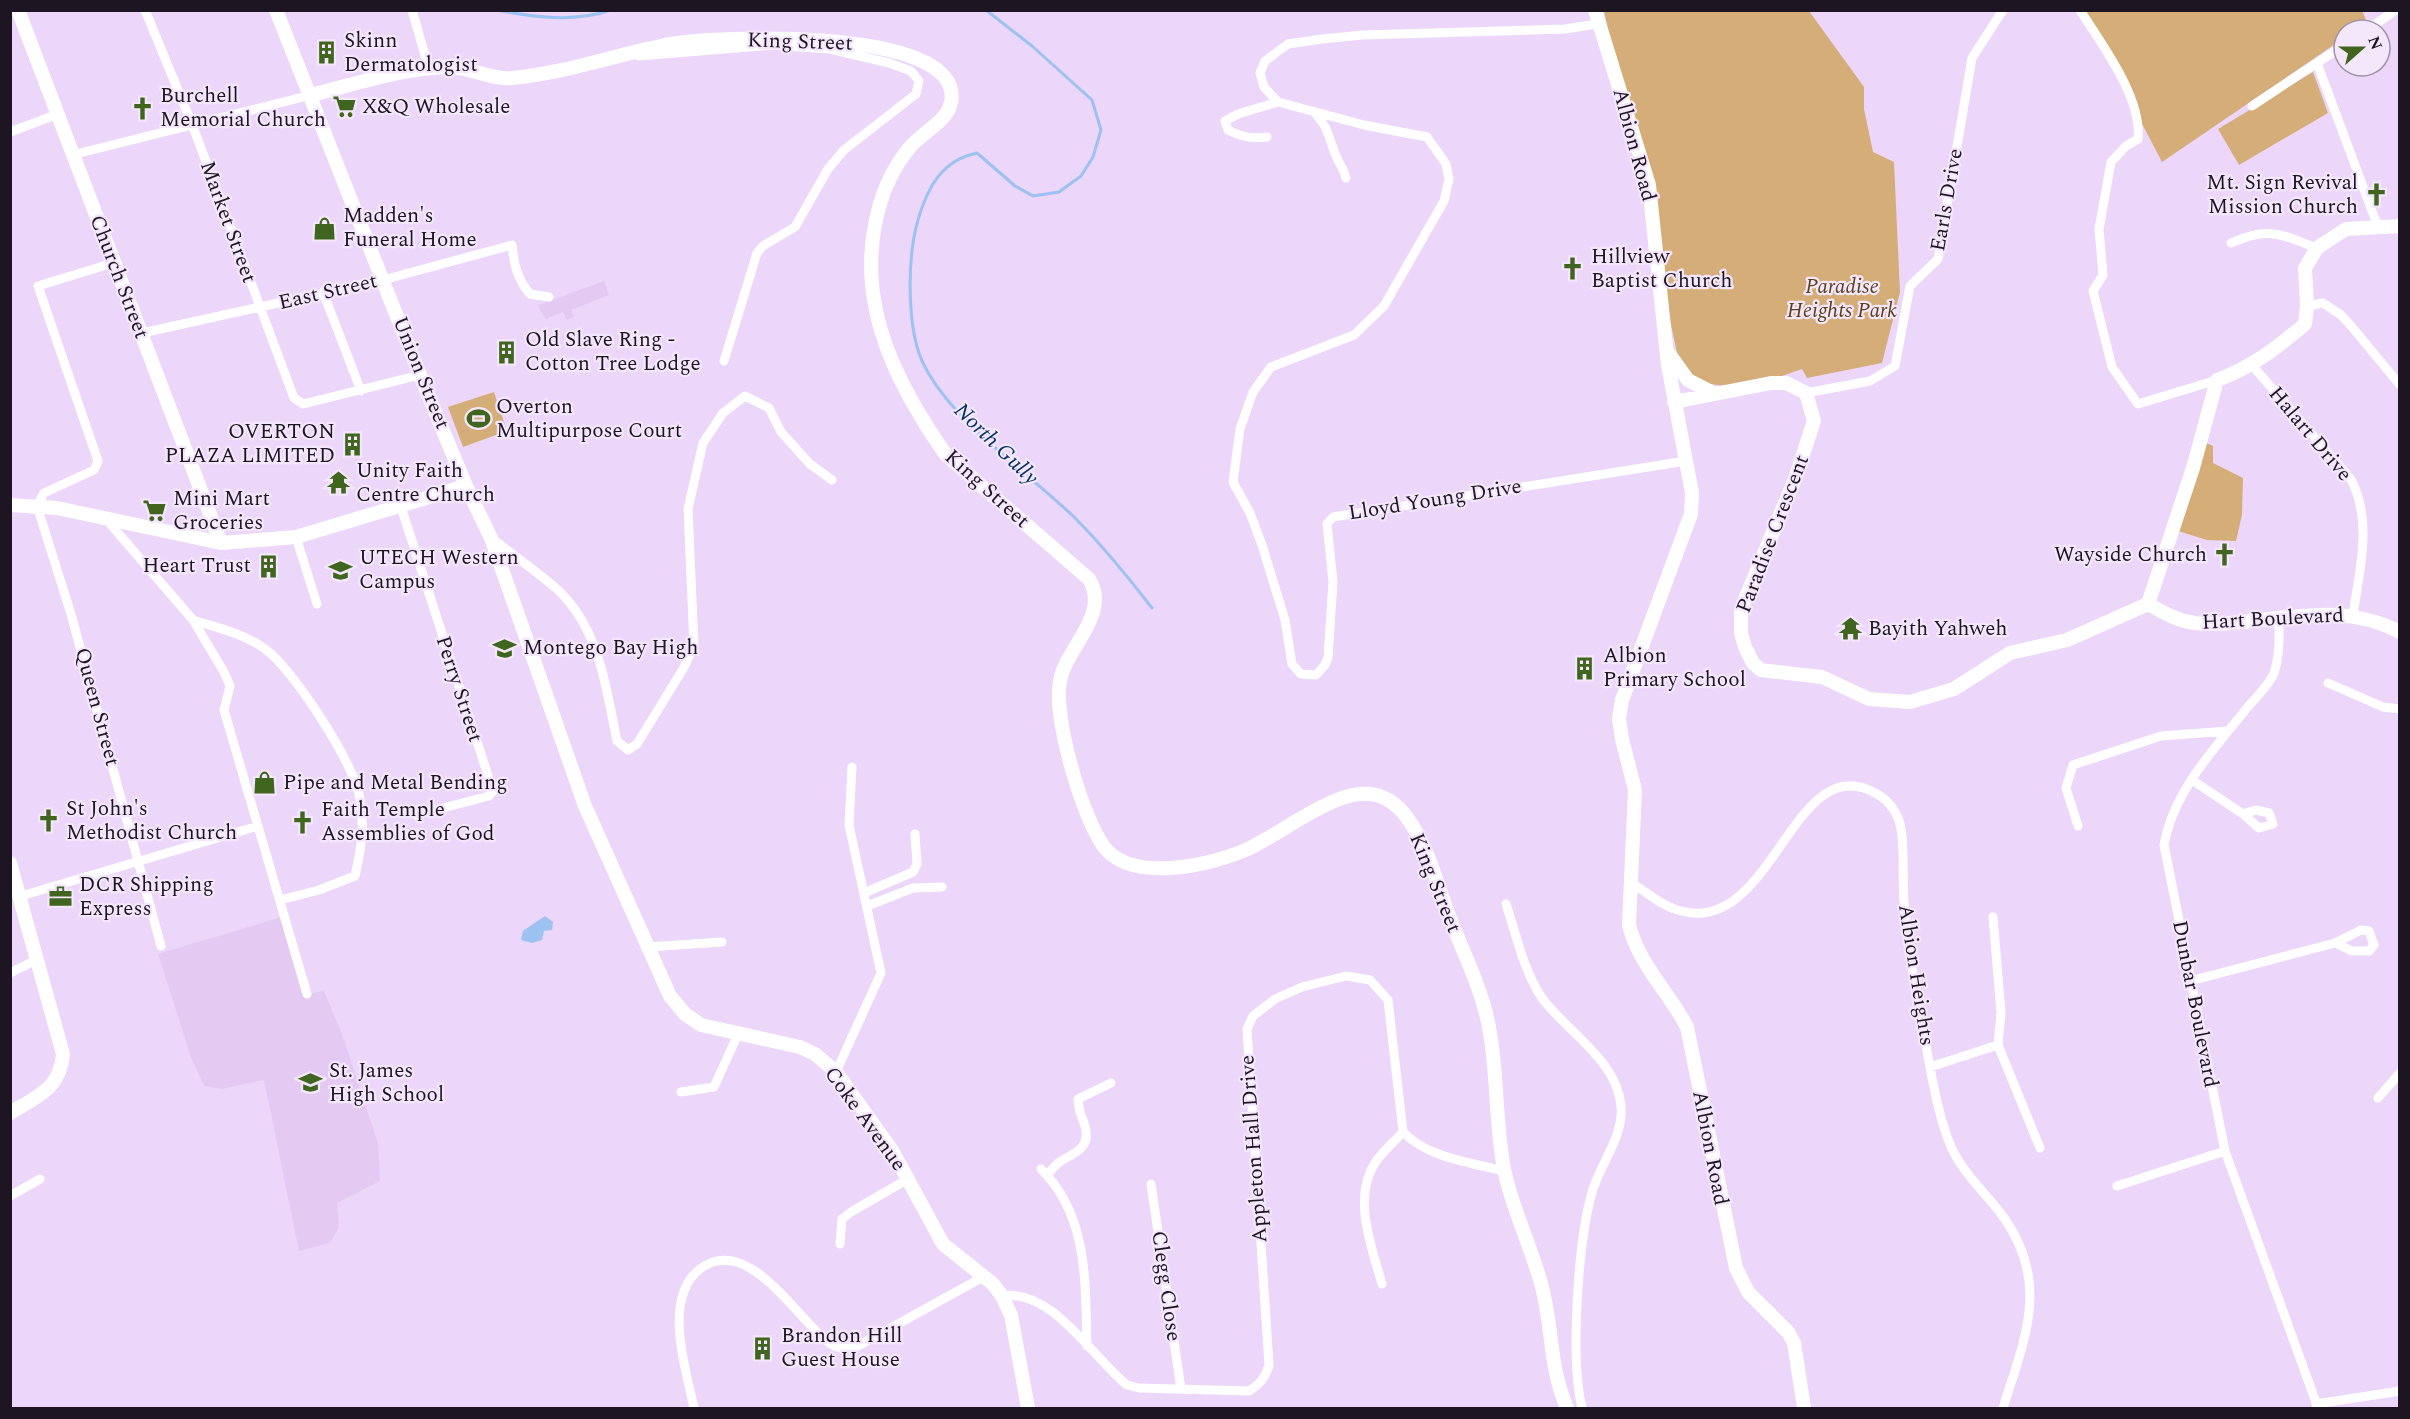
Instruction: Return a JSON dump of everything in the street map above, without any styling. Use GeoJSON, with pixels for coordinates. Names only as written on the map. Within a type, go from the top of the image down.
{"type":"FeatureCollection","features":[{"type":"Feature","properties":{"kind":"street","name":"Church Street"},"geometry":{"type":"LineString","coordinates":[[18,10],[221,543]]}},
{"type":"Feature","properties":{"kind":"street","name":"Market Street"},"geometry":{"type":"LineString","coordinates":[[145,10],[192,124],[297,401],[303,404],[361,391]]}},
{"type":"Feature","properties":{"kind":"street","name":"Union Street"},"geometry":{"type":"LineString","coordinates":[[276,10],[420,375],[466,486],[491,538],[585,806]]}},
{"type":"Feature","properties":{"kind":"street"},"geometry":{"type":"LineString","coordinates":[[412,10],[429,69]]}},
{"type":"Feature","properties":{"kind":"street","name":"Earls Drive"},"geometry":{"type":"LineString","coordinates":[[1806,393],[1870,381],[1895,366],[1910,286],[1938,259],[1972,58],[2003,10]]}},
{"type":"Feature","properties":{"kind":"street"},"geometry":{"type":"LineString","coordinates":[[2080,10],[2116,68],[2139,123],[2138,139],[2126,146],[2111,162],[2104,190],[2099,229],[2103,275],[2093,291],[2112,367],[2138,404],[2241,372],[2305,324],[2307,306],[2305,268],[2317,248],[2346,229],[2400,226]]}},
{"type":"Feature","properties":{"kind":"street"},"geometry":{"type":"LineString","coordinates":[[1267,137],[1253,139],[1238,135],[1228,130],[1225,121],[1238,114],[1278,102],[1264,87],[1260,73],[1265,61],[1288,44],[1363,35],[1565,29],[1596,17]]}},
{"type":"Feature","properties":{"kind":"street","name":"Albion Road"},"geometry":{"type":"LineString","coordinates":[[1596,17],[1649,185],[1666,350],[1692,493],[1691,514],[1622,700],[1619,719],[1635,790],[1629,925],[1634,945],[1676,1004],[1687,1027],[1736,1268],[1748,1292],[1788,1332],[1794,1343],[1804,1408]]}},
{"type":"Feature","properties":{"kind":"street","name":"King Street"},"geometry":{"type":"LineString","coordinates":[[72,155],[411,70],[451,67],[509,78],[613,58],[670,44],[699,41],[789,39],[846,41],[908,54],[934,69],[950,84],[952,106],[944,117],[910,146],[885,188],[872,238],[870,269],[872,300],[880,331],[896,370],[928,429],[946,455],[1089,579],[1094,587],[1095,609],[1060,677],[1058,695],[1063,739],[1069,762],[1095,831],[1104,847],[1128,865],[1144,869],[1213,861],[1248,848],[1324,805],[1354,794],[1375,794],[1391,802],[1408,818],[1423,845],[1485,1010],[1504,1171],[1534,1258],[1543,1292],[1552,1362],[1567,1408]]}},
{"type":"Feature","properties":{"kind":"street"},"geometry":{"type":"LineString","coordinates":[[613,58],[772,45],[830,49],[900,67],[911,71],[920,81],[916,94],[844,150],[828,169],[795,227],[763,246],[758,253],[724,361]]}},
{"type":"Feature","properties":{"kind":"street"},"geometry":{"type":"LineString","coordinates":[[2252,106],[2332,53]]}},
{"type":"Feature","properties":{"kind":"street"},"geometry":{"type":"LineString","coordinates":[[2317,63],[2378,227]]}},
{"type":"Feature","properties":{"kind":"street","name":"Lloyd Young Drive"},"geometry":{"type":"LineString","coordinates":[[1278,102],[1364,125],[1427,137],[1446,164],[1449,179],[1444,201],[1384,306],[1354,335],[1271,367],[1253,392],[1240,429],[1233,482],[1250,513],[1262,545],[1285,620],[1292,664],[1301,674],[1316,675],[1325,665],[1328,657],[1333,582],[1327,524],[1333,517],[1686,461]]}},
{"type":"Feature","properties":{"kind":"street"},"geometry":{"type":"LineString","coordinates":[[1311,109],[1328,129],[1333,149],[1346,178]]}},
{"type":"Feature","properties":{"kind":"street"},"geometry":{"type":"LineString","coordinates":[[10,132],[58,114]]}},
{"type":"Feature","properties":{"kind":"street"},"geometry":{"type":"LineString","coordinates":[[2231,243],[2255,232],[2283,235],[2317,248]]}},
{"type":"Feature","properties":{"kind":"street","name":"East Street"},"geometry":{"type":"LineString","coordinates":[[142,333],[383,280],[512,245],[517,273],[523,286],[530,294],[549,297]]}},
{"type":"Feature","properties":{"kind":"street"},"geometry":{"type":"LineString","coordinates":[[37,506],[44,493],[94,470],[98,465],[38,286],[113,262]]}},
{"type":"Feature","properties":{"kind":"street"},"geometry":{"type":"LineString","coordinates":[[323,292],[361,391],[420,375]]}},
{"type":"Feature","properties":{"kind":"street"},"geometry":{"type":"LineString","coordinates":[[2307,306],[2323,303],[2341,315],[2400,385]]}},
{"type":"Feature","properties":{"kind":"street"},"geometry":{"type":"LineString","coordinates":[[1666,350],[1688,380],[1715,394]]}},
{"type":"Feature","properties":{"kind":"street","name":"Halart Drive"},"geometry":{"type":"LineString","coordinates":[[2251,364],[2350,478],[2358,492],[2363,511],[2361,556],[2353,614]]}},
{"type":"Feature","properties":{"kind":"street"},"geometry":{"type":"LineString","coordinates":[[2148,604],[2193,468],[2217,380]]}},
{"type":"Feature","properties":{"kind":"street"},"geometry":{"type":"LineString","coordinates":[[1673,396],[1715,394],[1786,383],[1806,393]]}},
{"type":"Feature","properties":{"kind":"street","name":"Paradise Crescent"},"geometry":{"type":"LineString","coordinates":[[1806,393],[1814,421],[1795,479],[1741,609],[1741,633],[1745,647],[1753,663],[1761,670],[1822,677],[1869,699],[1910,702],[1954,689],[2010,653],[2067,640],[2148,604]]}},
{"type":"Feature","properties":{"kind":"street"},"geometry":{"type":"LineString","coordinates":[[491,538],[559,591],[590,634],[608,684],[617,741],[628,750],[637,744],[683,669],[694,646],[688,509],[703,443],[723,412],[745,396],[769,408],[781,432],[810,464],[832,480]]}},
{"type":"Feature","properties":{"kind":"street"},"geometry":{"type":"LineString","coordinates":[[10,505],[37,506],[221,543],[296,537],[466,486]]}},
{"type":"Feature","properties":{"kind":"street","name":"Queen Street"},"geometry":{"type":"LineString","coordinates":[[37,506],[71,614],[161,946]]}},
{"type":"Feature","properties":{"kind":"street","name":"Perry Street"},"geometry":{"type":"LineString","coordinates":[[401,507],[493,791],[489,796],[416,815]]}},
{"type":"Feature","properties":{"kind":"street"},"geometry":{"type":"LineString","coordinates":[[106,519],[194,620],[230,686],[224,710],[307,994]]}},
{"type":"Feature","properties":{"kind":"street"},"geometry":{"type":"LineString","coordinates":[[296,537],[317,604]]}},
{"type":"Feature","properties":{"kind":"street","name":"Hart Boulevard"},"geometry":{"type":"LineString","coordinates":[[2148,604],[2194,623],[2213,624],[2353,614],[2382,623],[2400,632]]}},
{"type":"Feature","properties":{"kind":"street","name":"Dunbar Boulevard"},"geometry":{"type":"LineString","coordinates":[[2279,619],[2279,654],[2273,675],[2192,780],[2176,806],[2168,825],[2164,845],[2225,1151],[2317,1406]]}},
{"type":"Feature","properties":{"kind":"street"},"geometry":{"type":"LineString","coordinates":[[194,620],[233,633],[269,651],[304,693],[344,754],[360,798],[362,843],[355,876],[320,890],[280,900]]}},
{"type":"Feature","properties":{"kind":"street"},"geometry":{"type":"LineString","coordinates":[[2328,683],[2383,707],[2400,709]]}},
{"type":"Feature","properties":{"kind":"street"},"geometry":{"type":"LineString","coordinates":[[2078,826],[2066,788],[2073,765],[2161,736],[2228,731]]}},
{"type":"Feature","properties":{"kind":"street"},"geometry":{"type":"LineString","coordinates":[[836,1072],[881,973],[849,825],[852,767]]}},
{"type":"Feature","properties":{"kind":"street"},"geometry":{"type":"LineString","coordinates":[[2192,780],[2243,814]]}},
{"type":"Feature","properties":{"kind":"street","name":"Albion Heights"},"geometry":{"type":"LineString","coordinates":[[1631,882],[1664,905],[1683,912],[1703,913],[1723,908],[1755,883],[1812,804],[1828,792],[1843,787],[1857,786],[1880,795],[1896,814],[1901,828],[1908,951],[1930,1067],[1955,1157],[2003,1216],[2019,1243],[2029,1269],[2032,1298],[2030,1323],[2002,1408]]}},
{"type":"Feature","properties":{"kind":"street","name":"Coke Avenue"},"geometry":{"type":"LineString","coordinates":[[585,806],[670,996],[685,1014],[701,1025],[800,1047],[815,1054],[836,1072],[894,1152],[943,1244],[1002,1296],[1011,1315],[1028,1408]]}},
{"type":"Feature","properties":{"kind":"street"},"geometry":{"type":"LineString","coordinates":[[21,896],[258,826]]}},
{"type":"Feature","properties":{"kind":"street"},"geometry":{"type":"LineString","coordinates":[[864,893],[913,872],[917,864],[915,834]]}},
{"type":"Feature","properties":{"kind":"street"},"geometry":{"type":"LineString","coordinates":[[10,863],[63,1054],[62,1070],[56,1083],[10,1113]]}},
{"type":"Feature","properties":{"kind":"street"},"geometry":{"type":"LineString","coordinates":[[867,906],[913,888],[942,887]]}},
{"type":"Feature","properties":{"kind":"street"},"geometry":{"type":"LineString","coordinates":[[1506,904],[1527,967],[1541,996],[1600,1058],[1621,1104],[1621,1124],[1591,1195],[1581,1255],[1578,1378],[1582,1408]]}},
{"type":"Feature","properties":{"kind":"street"},"geometry":{"type":"LineString","coordinates":[[1993,917],[2001,1013],[1998,1046],[2040,1148]]}},
{"type":"Feature","properties":{"kind":"street"},"geometry":{"type":"LineString","coordinates":[[648,947],[722,942]]}},
{"type":"Feature","properties":{"kind":"street"},"geometry":{"type":"LineString","coordinates":[[2190,981],[2335,943]]}},
{"type":"Feature","properties":{"kind":"street"},"geometry":{"type":"LineString","coordinates":[[10,973],[38,959]]}},
{"type":"Feature","properties":{"kind":"street","name":"Appleton Hall Drive"},"geometry":{"type":"LineString","coordinates":[[1002,1296],[1024,1296],[1052,1310],[1127,1385],[1139,1389],[1249,1391],[1265,1377],[1269,1365],[1249,1093],[1247,1029],[1253,1016],[1275,999],[1328,979],[1346,976],[1370,980],[1388,1000],[1403,1132]]}},
{"type":"Feature","properties":{"kind":"street"},"geometry":{"type":"LineString","coordinates":[[681,1092],[714,1087],[739,1032]]}},
{"type":"Feature","properties":{"kind":"street"},"geometry":{"type":"LineString","coordinates":[[1930,1067],[1998,1046]]}},
{"type":"Feature","properties":{"kind":"street"},"geometry":{"type":"LineString","coordinates":[[2378,1098],[2400,1073]]}},
{"type":"Feature","properties":{"kind":"street"},"geometry":{"type":"LineString","coordinates":[[1088,1346],[1081,1250],[1073,1216],[1044,1172],[1081,1150],[1087,1140],[1085,1125],[1078,1110],[1078,1099],[1111,1083]]}},
{"type":"Feature","properties":{"kind":"street"},"geometry":{"type":"LineString","coordinates":[[1382,1284],[1364,1207],[1366,1184],[1374,1163],[1403,1132],[1413,1142],[1427,1150],[1504,1171]]}},
{"type":"Feature","properties":{"kind":"street"},"geometry":{"type":"LineString","coordinates":[[2117,1186],[2225,1151]]}},
{"type":"Feature","properties":{"kind":"street"},"geometry":{"type":"LineString","coordinates":[[10,1196],[40,1179]]}},
{"type":"Feature","properties":{"kind":"street"},"geometry":{"type":"LineString","coordinates":[[840,1244],[842,1219],[908,1179]]}},
{"type":"Feature","properties":{"kind":"street","name":"Clegg Close"},"geometry":{"type":"LineString","coordinates":[[1151,1184],[1181,1389]]}},
{"type":"Feature","properties":{"kind":"street"},"geometry":{"type":"LineString","coordinates":[[693,1408],[681,1342],[679,1316],[683,1290],[689,1280],[711,1263],[733,1262],[762,1277],[824,1338],[841,1348],[858,1346],[983,1277]]}},
{"type":"Feature","properties":{"kind":"street"},"geometry":{"type":"LineString","coordinates":[[2317,1406],[2400,1391]]}},
{"type":"Feature","properties":{"kind":"shaded area"},"geometry":{"type":"Polygon","coordinates":[[[604,281],[609,295],[571,310],[574,317],[567,320],[563,312],[546,319],[538,305],[604,281]]]}},
{"type":"Feature","properties":{"kind":"shaded area","name":"St. James High School"},"geometry":{"type":"Polygon","coordinates":[[[285,916],[308,994],[324,991],[342,1034],[378,1143],[380,1181],[337,1203],[339,1227],[330,1243],[299,1251],[264,1080],[222,1089],[204,1086],[191,1057],[158,954],[285,916]]]}},
{"type":"Feature","properties":{"kind":"green space"},"geometry":{"type":"Polygon","coordinates":[[[2362,10],[2365,18],[2332,18],[2332,46],[2162,162],[2083,11],[2362,10]]]}},
{"type":"Feature","properties":{"kind":"green space","name":"Paradise Heights Park"},"geometry":{"type":"Polygon","coordinates":[[[1604,11],[1809,11],[1864,87],[1864,109],[1873,152],[1894,162],[1900,292],[1882,363],[1807,378],[1802,369],[1761,381],[1728,385],[1699,380],[1687,371],[1677,353],[1604,11]]]}},
{"type":"Feature","properties":{"kind":"green space"},"geometry":{"type":"Polygon","coordinates":[[[2313,72],[2328,113],[2239,165],[2218,129],[2313,72]]]}},
{"type":"Feature","properties":{"kind":"green space","name":"Overton Multipurpose Court"},"geometry":{"type":"Polygon","coordinates":[[[494,392],[507,431],[463,447],[448,407],[494,392]]]}},
{"type":"Feature","properties":{"kind":"green space"},"geometry":{"type":"Polygon","coordinates":[[[2204,442],[2213,446],[2213,463],[2243,478],[2242,515],[2236,541],[2207,540],[2175,530],[2204,442]]]}},
{"type":"Feature","properties":{"kind":"water"},"geometry":{"type":"Polygon","coordinates":[[[545,916],[553,922],[552,930],[544,931],[542,940],[532,943],[521,940],[523,931],[545,916]]]}},
{"type":"Feature","properties":{"kind":"waterway","name":"North Gully"},"geometry":{"type":"LineString","coordinates":[[496,10],[554,18],[597,14],[611,10]]}},
{"type":"Feature","properties":{"kind":"waterway","name":"North Gully"},"geometry":{"type":"LineString","coordinates":[[986,10],[1032,46],[1092,100],[1101,130],[1093,157],[1081,176],[1059,192],[1033,196],[1015,186],[977,153],[954,162],[945,169],[926,197],[914,236],[910,274],[914,335],[925,367],[938,388],[955,408],[994,447],[1075,518],[1152,608]]}},
{"type":"Feature","properties":{"kind":"place","name":"Skinn Dermatologist"},"geometry":{"type":"Point","coordinates":[326,53]}},
{"type":"Feature","properties":{"kind":"place","name":"X&Q Wholesale"},"geometry":{"type":"Point","coordinates":[344,107]}},
{"type":"Feature","properties":{"kind":"place","name":"Burchell Memorial Church"},"geometry":{"type":"Point","coordinates":[142,108]}},
{"type":"Feature","properties":{"kind":"place","name":"Mt. Sign Revival Mission Church"},"geometry":{"type":"Point","coordinates":[2376,195]}},
{"type":"Feature","properties":{"kind":"place","name":"Madden's Funeral Home"},"geometry":{"type":"Point","coordinates":[325,228]}},
{"type":"Feature","properties":{"kind":"place","name":"Hillview Baptist Church"},"geometry":{"type":"Point","coordinates":[1573,269]}},
{"type":"Feature","properties":{"kind":"place","name":"Old Slave Ring - Cotton Tree Lodge"},"geometry":{"type":"Point","coordinates":[507,352]}},
{"type":"Feature","properties":{"kind":"place","name":"Overton Multipurpose Court"},"geometry":{"type":"Point","coordinates":[478,419]}},
{"type":"Feature","properties":{"kind":"place","name":"OVERTON PLAZA LIMITED"},"geometry":{"type":"Point","coordinates":[353,444]}},
{"type":"Feature","properties":{"kind":"place","name":"Unity Faith Centre Church"},"geometry":{"type":"Point","coordinates":[338,483]}},
{"type":"Feature","properties":{"kind":"place","name":"Mini Mart Groceries"},"geometry":{"type":"Point","coordinates":[155,511]}},
{"type":"Feature","properties":{"kind":"place","name":"Wayside Church"},"geometry":{"type":"Point","coordinates":[2225,555]}},
{"type":"Feature","properties":{"kind":"place","name":"Heart Trust"},"geometry":{"type":"Point","coordinates":[269,566]}},
{"type":"Feature","properties":{"kind":"place","name":"UTECH Western Campus"},"geometry":{"type":"Point","coordinates":[341,570]}},
{"type":"Feature","properties":{"kind":"place","name":"Bayith Yahweh"},"geometry":{"type":"Point","coordinates":[1850,629]}},
{"type":"Feature","properties":{"kind":"place","name":"Montego Bay High"},"geometry":{"type":"Point","coordinates":[505,648]}},
{"type":"Feature","properties":{"kind":"place","name":"Albion Primary School"},"geometry":{"type":"Point","coordinates":[1585,668]}},
{"type":"Feature","properties":{"kind":"place","name":"Pipe and Metal Bending"},"geometry":{"type":"Point","coordinates":[265,783]}},
{"type":"Feature","properties":{"kind":"place","name":"St John's Methodist Church"},"geometry":{"type":"Point","coordinates":[48,821]}},
{"type":"Feature","properties":{"kind":"place","name":"Faith Temple Assemblies of God"},"geometry":{"type":"Point","coordinates":[303,822]}},
{"type":"Feature","properties":{"kind":"place","name":"DCR Shipping Express"},"geometry":{"type":"Point","coordinates":[61,897]}},
{"type":"Feature","properties":{"kind":"place","name":"St. James High School"},"geometry":{"type":"Point","coordinates":[311,1083]}},
{"type":"Feature","properties":{"kind":"place","name":"Brandon Hill Guest House"},"geometry":{"type":"Point","coordinates":[763,1348]}}]}
